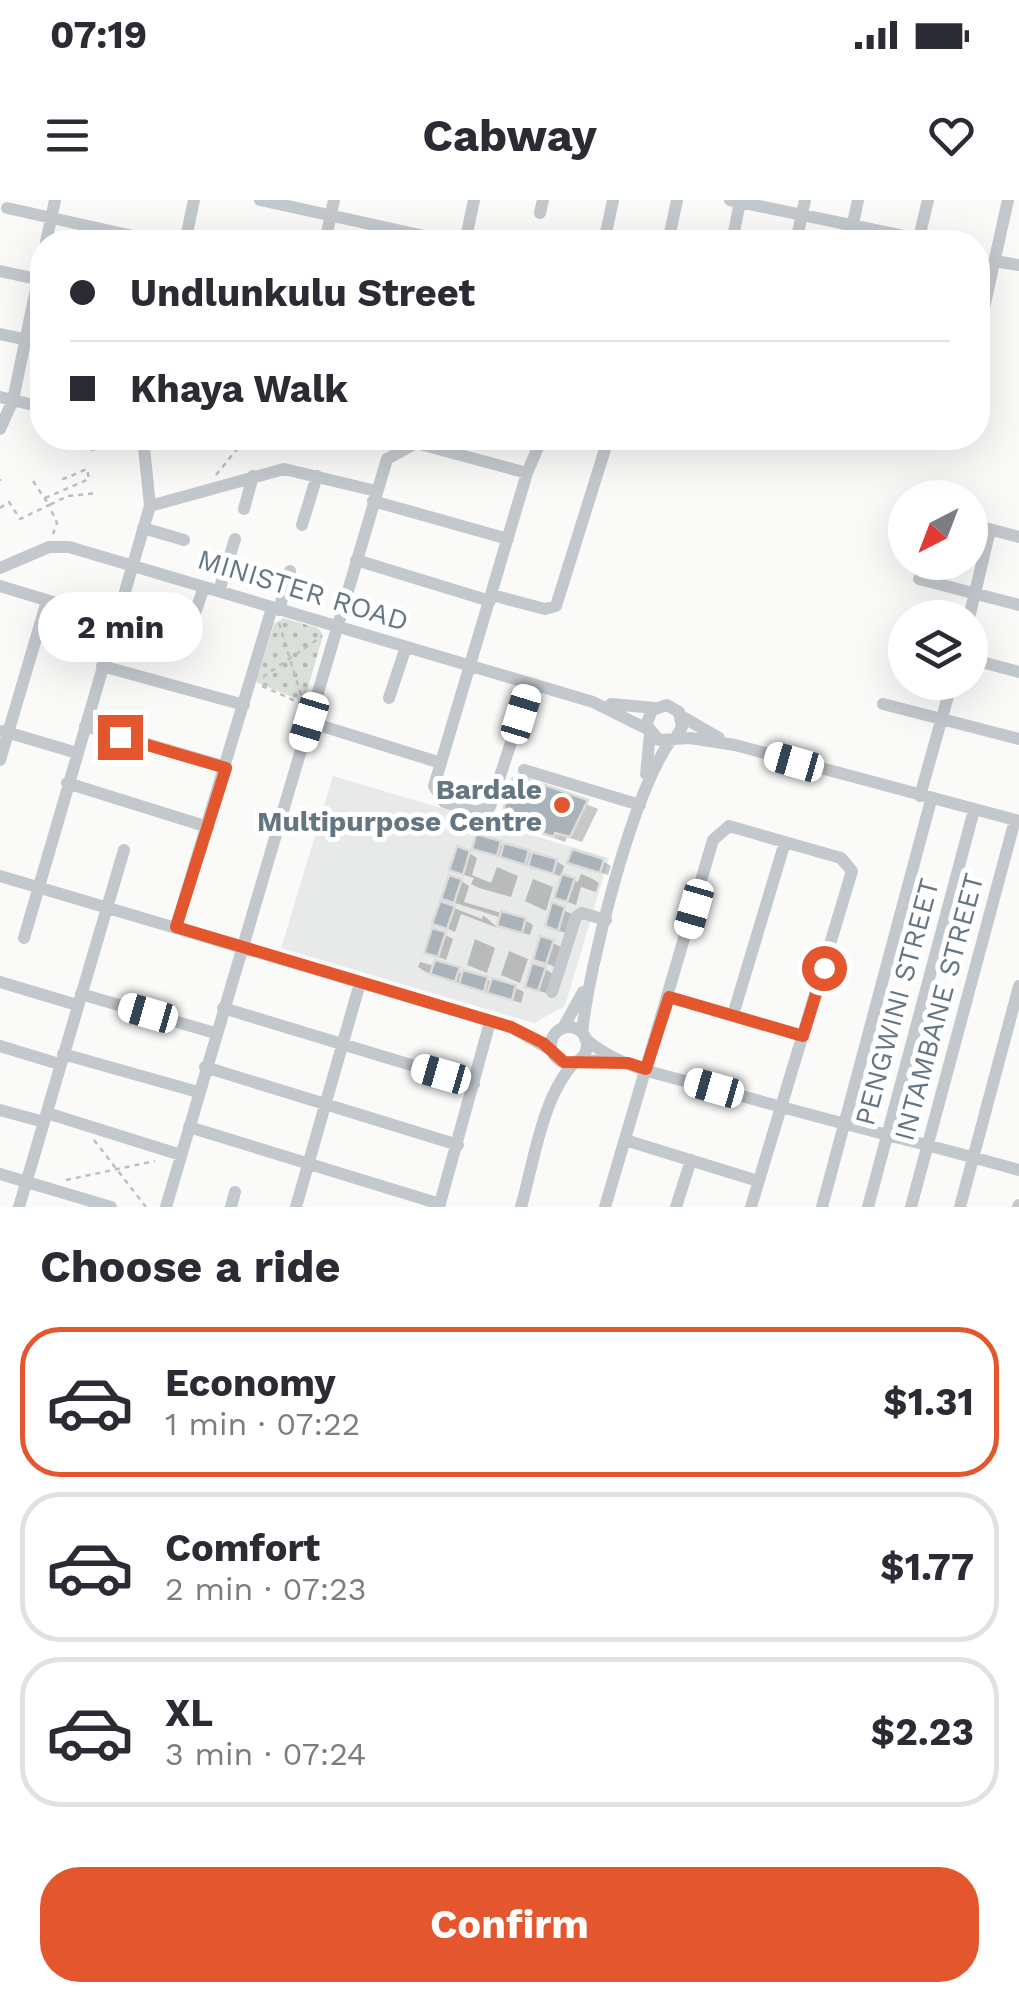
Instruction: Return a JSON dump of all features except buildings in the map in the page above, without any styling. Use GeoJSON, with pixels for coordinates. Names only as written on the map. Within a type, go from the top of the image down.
{"type":"FeatureCollection","features":[{"type":"Feature","properties":{"kind":"street"},"geometry":{"type":"LineString","coordinates":[[49,230],[55,200]]}},
{"type":"Feature","properties":{"kind":"street"},"geometry":{"type":"LineString","coordinates":[[188,230],[194,200]]}},
{"type":"Feature","properties":{"kind":"street"},"geometry":{"type":"LineString","coordinates":[[260,200],[396,230]]}},
{"type":"Feature","properties":{"kind":"street"},"geometry":{"type":"LineString","coordinates":[[327,230],[334,200]]}},
{"type":"Feature","properties":{"kind":"street"},"geometry":{"type":"LineString","coordinates":[[468,230],[474,200]]}},
{"type":"Feature","properties":{"kind":"street"},"geometry":{"type":"LineString","coordinates":[[607,230],[613,200]]}},
{"type":"Feature","properties":{"kind":"street"},"geometry":{"type":"LineString","coordinates":[[671,230],[678,200]]}},
{"type":"Feature","properties":{"kind":"street"},"geometry":{"type":"LineString","coordinates":[[799,230],[805,200]]}},
{"type":"Feature","properties":{"kind":"street"},"geometry":{"type":"LineString","coordinates":[[852,230],[858,200]]}},
{"type":"Feature","properties":{"kind":"street"},"geometry":{"type":"LineString","coordinates":[[921,230],[928,200]]}},
{"type":"Feature","properties":{"kind":"street"},"geometry":{"type":"LineString","coordinates":[[990,281],[1008,200]]}},
{"type":"Feature","properties":{"kind":"street"},"geometry":{"type":"LineString","coordinates":[[733,230],[735,201],[873,230]]}},
{"type":"Feature","properties":{"kind":"street"},"geometry":{"type":"LineString","coordinates":[[7,208],[108,230]]}},
{"type":"Feature","properties":{"kind":"street"},"geometry":{"type":"LineString","coordinates":[[1001,232],[1019,235]]}},
{"type":"Feature","properties":{"kind":"street"},"geometry":{"type":"LineString","coordinates":[[990,256],[1019,265]]}},
{"type":"Feature","properties":{"kind":"street"},"geometry":{"type":"LineString","coordinates":[[0,271],[30,278]]}},
{"type":"Feature","properties":{"kind":"street"},"geometry":{"type":"LineString","coordinates":[[0,429],[30,317]]}},
{"type":"Feature","properties":{"kind":"street"},"geometry":{"type":"LineString","coordinates":[[0,334],[30,340]]}},
{"type":"Feature","properties":{"kind":"street"},"geometry":{"type":"LineString","coordinates":[[24,938],[150,506],[142,450]]}},
{"type":"Feature","properties":{"kind":"street"},"geometry":{"type":"LineString","coordinates":[[166,1207],[375,496],[391,454],[400,450]]}},
{"type":"Feature","properties":{"kind":"street"},"geometry":{"type":"LineString","coordinates":[[442,450],[526,473]]}},
{"type":"Feature","properties":{"kind":"street"},"geometry":{"type":"LineString","coordinates":[[530,684],[490,807],[476,812],[440,799],[434,786],[526,473],[537,450]]}},
{"type":"Feature","properties":{"kind":"street"},"geometry":{"type":"LineString","coordinates":[[356,560],[491,598],[546,609],[556,606],[602,450]]}},
{"type":"Feature","properties":{"kind":"street"},"geometry":{"type":"LineString","coordinates":[[150,506],[284,469],[317,476],[508,539]]}},
{"type":"Feature","properties":{"kind":"street"},"geometry":{"type":"LineString","coordinates":[[244,509],[253,476]]}},
{"type":"Feature","properties":{"kind":"street"},"geometry":{"type":"LineString","coordinates":[[302,526],[317,476]]}},
{"type":"Feature","properties":{"kind":"street"},"geometry":{"type":"LineString","coordinates":[[144,528],[184,540]]}},
{"type":"Feature","properties":{"kind":"street"},"geometry":{"type":"LineString","coordinates":[[973,600],[990,530],[1019,537]]}},
{"type":"Feature","properties":{"kind":"street"},"geometry":{"type":"LineString","coordinates":[[219,590],[235,539]]}},
{"type":"Feature","properties":{"kind":"street"},"geometry":{"type":"LineString","coordinates":[[0,568],[49,547]]}},
{"type":"Feature","properties":{"kind":"street","name":"MINISTER ROAD"},"geometry":{"type":"LineString","coordinates":[[49,547],[69,547],[133,565],[594,702],[655,708]]}},
{"type":"Feature","properties":{"kind":"street"},"geometry":{"type":"LineString","coordinates":[[176,927],[290,571]]}},
{"type":"Feature","properties":{"kind":"street"},"geometry":{"type":"LineString","coordinates":[[923,580],[1019,604]]}},
{"type":"Feature","properties":{"kind":"street"},"geometry":{"type":"LineString","coordinates":[[0,586],[115,621]]}},
{"type":"Feature","properties":{"kind":"street"},"geometry":{"type":"LineString","coordinates":[[185,642],[204,587]]}},
{"type":"Feature","properties":{"kind":"street"},"geometry":{"type":"LineString","coordinates":[[0,760],[4,731],[47,601]]}},
{"type":"Feature","properties":{"kind":"street"},"geometry":{"type":"LineString","coordinates":[[389,698],[406,647]]}},
{"type":"Feature","properties":{"kind":"street"},"geometry":{"type":"LineString","coordinates":[[988,664],[1019,672]]}},
{"type":"Feature","properties":{"kind":"street"},"geometry":{"type":"LineString","coordinates":[[102,666],[244,706]]}},
{"type":"Feature","properties":{"kind":"street"},"geometry":{"type":"LineString","coordinates":[[822,1207],[947,700]]}},
{"type":"Feature","properties":{"kind":"street","name":"MINISTER ROAD"},"geometry":{"type":"LineString","coordinates":[[594,702],[649,732]]}},
{"type":"Feature","properties":{"kind":"street"},"geometry":{"type":"LineString","coordinates":[[883,704],[1019,739]]}},
{"type":"Feature","properties":{"kind":"street"},"geometry":{"type":"LineString","coordinates":[[521,1207],[563,1076],[585,1053],[591,977],[642,798],[647,717],[655,708],[672,707],[681,716],[735,745]]}},
{"type":"Feature","properties":{"kind":"street"},"geometry":{"type":"LineString","coordinates":[[642,798],[682,727],[681,716]]}},
{"type":"Feature","properties":{"kind":"street"},"geometry":{"type":"LineString","coordinates":[[309,722],[441,763]]}},
{"type":"Feature","properties":{"kind":"street"},"geometry":{"type":"LineString","coordinates":[[85,726],[226,768]]}},
{"type":"Feature","properties":{"kind":"street"},"geometry":{"type":"LineString","coordinates":[[4,731],[77,753]]}},
{"type":"Feature","properties":{"kind":"street"},"geometry":{"type":"LineString","coordinates":[[649,732],[659,740],[735,745],[1017,820]]}},
{"type":"Feature","properties":{"kind":"street"},"geometry":{"type":"LineString","coordinates":[[524,770],[642,798]]}},
{"type":"Feature","properties":{"kind":"street"},"geometry":{"type":"LineString","coordinates":[[67,783],[208,827]]}},
{"type":"Feature","properties":{"kind":"street","name":"PENGWINI STREET"},"geometry":{"type":"LineString","coordinates":[[868,1207],[974,810]]}},
{"type":"Feature","properties":{"kind":"street","name":"INTAMBANE STREET"},"geometry":{"type":"LineString","coordinates":[[911,1207],[1017,820]]}},
{"type":"Feature","properties":{"kind":"street"},"geometry":{"type":"LineString","coordinates":[[605,1207],[717,833],[737,827],[841,858],[851,867],[751,1207]]}},
{"type":"Feature","properties":{"kind":"street"},"geometry":{"type":"LineString","coordinates":[[733,1014],[786,842]]}},
{"type":"Feature","properties":{"kind":"street"},"geometry":{"type":"LineString","coordinates":[[19,1207],[124,850]]}},
{"type":"Feature","properties":{"kind":"street"},"geometry":{"type":"LineString","coordinates":[[0,876],[490,1022],[584,1035],[628,1063],[646,1069],[886,1138],[1019,1170]]}},
{"type":"Feature","properties":{"kind":"street"},"geometry":{"type":"LineString","coordinates":[[552,992],[576,916],[582,913],[606,920]]}},
{"type":"Feature","properties":{"kind":"street"},"geometry":{"type":"LineString","coordinates":[[550,1108],[553,1053],[560,1030],[591,977]]}},
{"type":"Feature","properties":{"kind":"street"},"geometry":{"type":"LineString","coordinates":[[0,982],[215,1033]]}},
{"type":"Feature","properties":{"kind":"street"},"geometry":{"type":"LineString","coordinates":[[296,1207],[360,983]]}},
{"type":"Feature","properties":{"kind":"street"},"geometry":{"type":"LineString","coordinates":[[960,1207],[1019,986]]}},
{"type":"Feature","properties":{"kind":"street"},"geometry":{"type":"LineString","coordinates":[[669,997],[803,1036]]}},
{"type":"Feature","properties":{"kind":"street"},"geometry":{"type":"LineString","coordinates":[[223,1008],[474,1084]]}},
{"type":"Feature","properties":{"kind":"street"},"geometry":{"type":"LineString","coordinates":[[189,1127],[439,1206],[490,1022]]}},
{"type":"Feature","properties":{"kind":"street"},"geometry":{"type":"LineString","coordinates":[[511,1027],[564,1062],[628,1063]]}},
{"type":"Feature","properties":{"kind":"street"},"geometry":{"type":"LineString","coordinates":[[0,1046],[198,1092]]}},
{"type":"Feature","properties":{"kind":"street"},"geometry":{"type":"LineString","coordinates":[[205,1067],[458,1145]]}},
{"type":"Feature","properties":{"kind":"street"},"geometry":{"type":"LineString","coordinates":[[0,1110],[87,1126],[181,1154]]}},
{"type":"Feature","properties":{"kind":"street"},"geometry":{"type":"LineString","coordinates":[[624,1140],[758,1181]]}},
{"type":"Feature","properties":{"kind":"street"},"geometry":{"type":"LineString","coordinates":[[676,1207],[691,1160]]}},
{"type":"Feature","properties":{"kind":"street"},"geometry":{"type":"LineString","coordinates":[[0,1174],[111,1207]]}},
{"type":"Feature","properties":{"kind":"street"},"geometry":{"type":"LineString","coordinates":[[230,1207],[236,1192]]}},
{"type":"Feature","properties":{"kind":"path"},"geometry":{"type":"LineString","coordinates":[[205,488],[236,450]]}},
{"type":"Feature","properties":{"kind":"path"},"geometry":{"type":"LineString","coordinates":[[45,498],[89,479],[87,469],[61,480]]}},
{"type":"Feature","properties":{"kind":"path"},"geometry":{"type":"LineString","coordinates":[[33,481],[57,523],[49,547]]}},
{"type":"Feature","properties":{"kind":"path"},"geometry":{"type":"LineString","coordinates":[[63,490],[68,496]]}},
{"type":"Feature","properties":{"kind":"path"},"geometry":{"type":"LineString","coordinates":[[0,508],[9,502],[20,519],[68,496],[98,493]]}},
{"type":"Feature","properties":{"kind":"path"},"geometry":{"type":"LineString","coordinates":[[275,609],[289,659],[304,704],[256,683],[289,659],[336,627]]}},
{"type":"Feature","properties":{"kind":"path"},"geometry":{"type":"LineString","coordinates":[[87,1126],[146,1207]]}},
{"type":"Feature","properties":{"kind":"path"},"geometry":{"type":"LineString","coordinates":[[58,1191],[66,1180],[181,1154]]}},
{"type":"Feature","properties":{"kind":"shaded area"},"geometry":{"type":"Polygon","coordinates":[[[283,618],[318,628],[323,635],[304,702],[256,682],[274,624],[283,618]]]}},
{"type":"Feature","properties":{"kind":"shaded area"},"geometry":{"type":"Polygon","coordinates":[[[333,776],[609,858],[565,1006],[534,1023],[281,948],[333,776]]]}},
{"type":"Feature","properties":{"kind":"place","name":"Bardale Multipurpose Centre"},"geometry":{"type":"Point","coordinates":[562,805]}},
{"type":"Feature","properties":{"kind":"route"},"geometry":{"type":"LineString","coordinates":[[120,737],[226,768],[176,927],[511,1027],[543,1043],[564,1062],[628,1063],[646,1069],[669,997],[803,1036],[824,968]]}}]}
